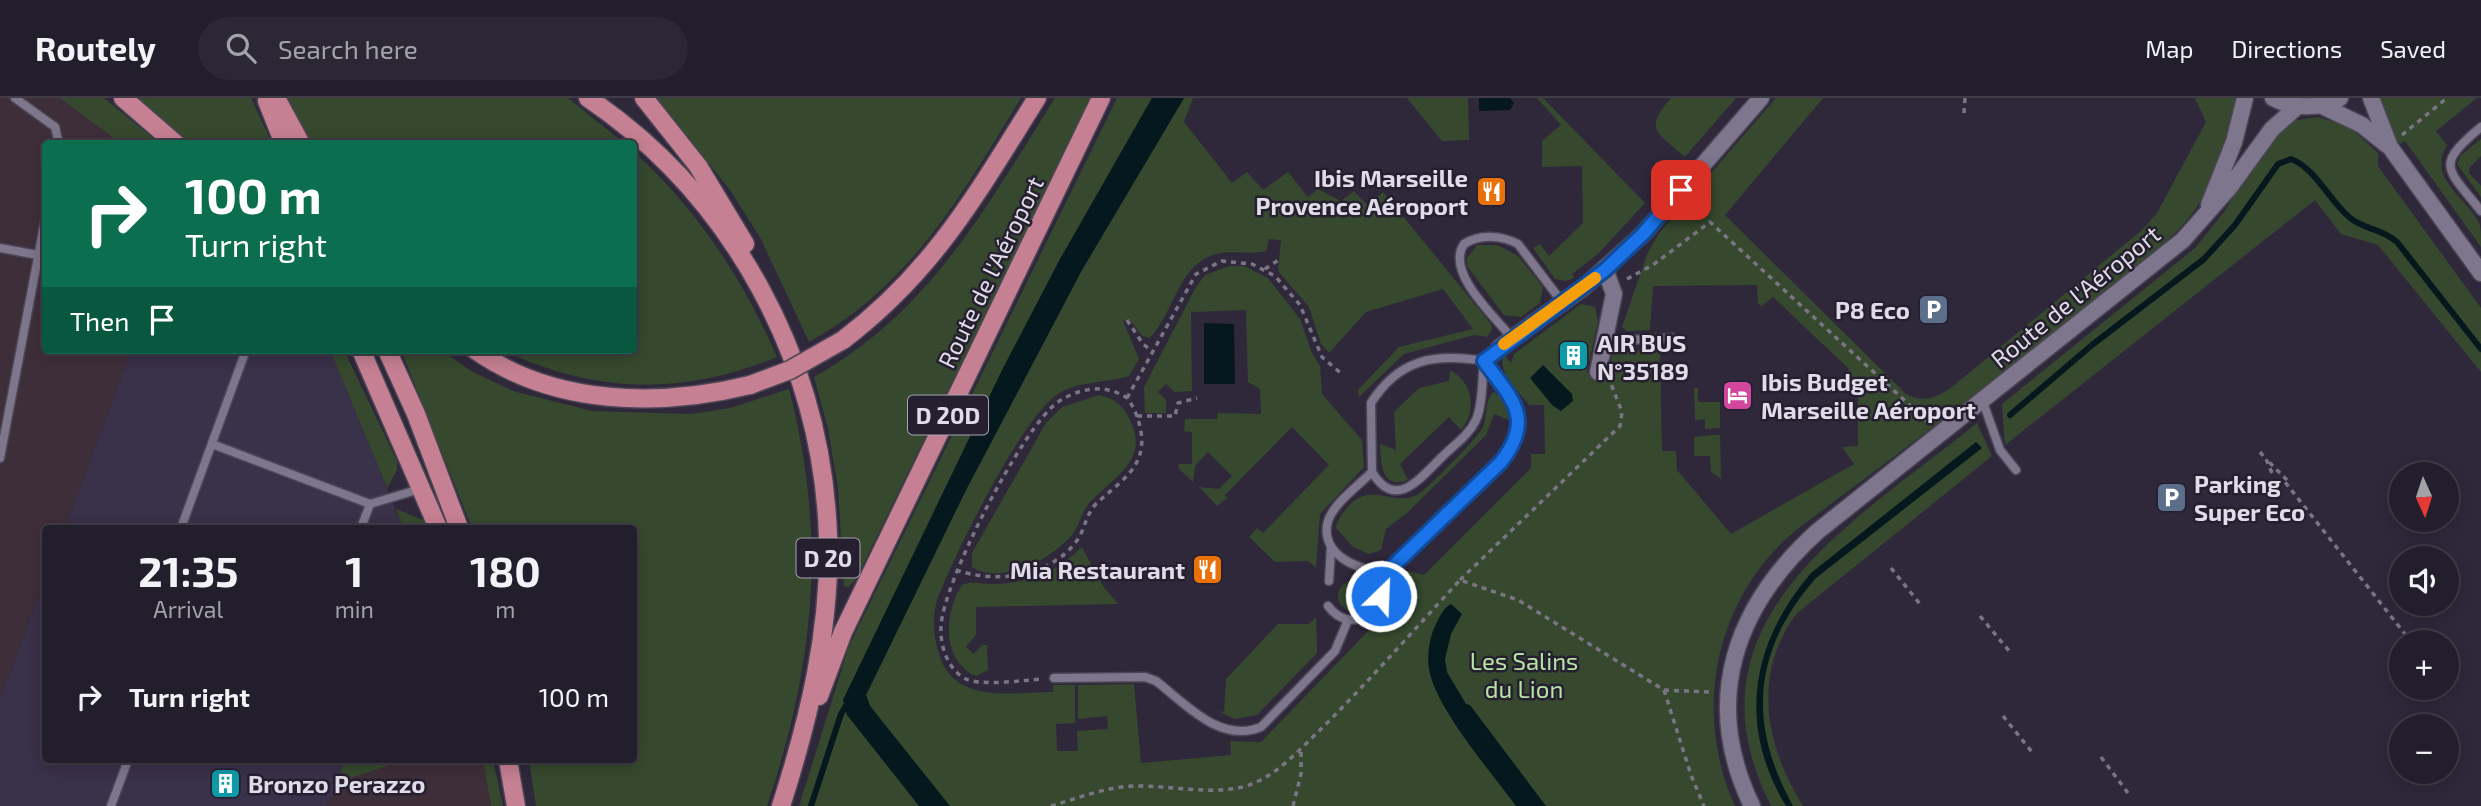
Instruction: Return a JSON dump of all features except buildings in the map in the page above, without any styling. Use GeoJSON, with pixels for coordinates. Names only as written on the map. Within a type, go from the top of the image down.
{"type":"FeatureCollection","features":[{"type":"Feature","properties":{"kind":"main road"},"geometry":{"type":"LineString","coordinates":[[123,98],[171,140]]}},
{"type":"Feature","properties":{"kind":"main road"},"geometry":{"type":"LineString","coordinates":[[266,98],[282,140]]}},
{"type":"Feature","properties":{"kind":"main road"},"geometry":{"type":"LineString","coordinates":[[276,98],[299,140]]}},
{"type":"Feature","properties":{"kind":"main road","name":"D 20"},"geometry":{"type":"LineString","coordinates":[[588,98],[643,140],[690,188],[737,248],[773,308],[802,381],[812,417],[828,537],[824,618],[804,735],[782,806]]}},
{"type":"Feature","properties":{"kind":"main road"},"geometry":{"type":"LineString","coordinates":[[644,98],[698,166],[721,200],[743,239],[773,308]]}},
{"type":"Feature","properties":{"kind":"main road"},"geometry":{"type":"LineString","coordinates":[[483,354],[533,379],[581,393],[620,399],[665,400],[710,395],[750,385],[790,370],[843,340],[882,310],[943,245],[1037,98]]}},
{"type":"Feature","properties":{"kind":"main road","name":"Route de l'Aéroport"},"geometry":{"type":"LineString","coordinates":[[804,735],[843,632],[1101,98]]}},
{"type":"Feature","properties":{"kind":"main road"},"geometry":{"type":"LineString","coordinates":[[389,354],[416,414],[458,525]]}},
{"type":"Feature","properties":{"kind":"main road"},"geometry":{"type":"LineString","coordinates":[[365,357],[437,525]]}},
{"type":"Feature","properties":{"kind":"main road"},"geometry":{"type":"LineString","coordinates":[[509,763],[516,806]]}},
{"type":"Feature","properties":{"kind":"street"},"geometry":{"type":"LineString","coordinates":[[1505,343],[1605,270],[1643,234],[1761,98]]}},
{"type":"Feature","properties":{"kind":"street","name":"Route de l'Aéroport"},"geometry":{"type":"LineString","coordinates":[[2204,217],[2234,142],[2245,98]]}},
{"type":"Feature","properties":{"kind":"street"},"geometry":{"type":"LineString","coordinates":[[2273,98],[2298,106],[2320,105],[2340,98]]}},
{"type":"Feature","properties":{"kind":"street"},"geometry":{"type":"LineString","coordinates":[[2371,98],[2394,142],[2481,273]]}},
{"type":"Feature","properties":{"kind":"street"},"geometry":{"type":"LineString","coordinates":[[2320,105],[2394,142]]}},
{"type":"Feature","properties":{"kind":"street","name":"Route de l'Aéroport"},"geometry":{"type":"LineString","coordinates":[[1752,806],[1734,755],[1729,693],[1732,666],[1742,635],[1754,606],[1772,578],[1818,531],[2158,263],[2204,217],[2272,128],[2298,106]]}},
{"type":"Feature","properties":{"kind":"street"},"geometry":{"type":"LineString","coordinates":[[1598,372],[1613,285],[1605,270]]}},
{"type":"Feature","properties":{"kind":"lane"},"geometry":{"type":"LineString","coordinates":[[15,98],[55,127],[58,140]]}},
{"type":"Feature","properties":{"kind":"lane"},"geometry":{"type":"LineString","coordinates":[[2481,127],[2454,149],[2450,157],[2455,177],[2481,211]]}},
{"type":"Feature","properties":{"kind":"lane"},"geometry":{"type":"LineString","coordinates":[[0,458],[42,235]]}},
{"type":"Feature","properties":{"kind":"lane"},"geometry":{"type":"LineString","coordinates":[[1328,606],[1340,618],[1348,620],[1357,621],[1373,612],[1390,569],[1501,462],[1511,449],[1518,426],[1518,408],[1484,361],[1443,357],[1404,367],[1371,403],[1372,472],[1383,487],[1391,490],[1407,488],[1461,439],[1478,414],[1484,361],[1505,343],[1461,274],[1458,258],[1464,244],[1483,237],[1509,240],[1518,244],[1562,302]]}},
{"type":"Feature","properties":{"kind":"lane"},"geometry":{"type":"LineString","coordinates":[[0,248],[38,255]]}},
{"type":"Feature","properties":{"kind":"lane"},"geometry":{"type":"LineString","coordinates":[[1605,341],[1672,338]]}},
{"type":"Feature","properties":{"kind":"lane"},"geometry":{"type":"LineString","coordinates":[[182,525],[245,354]]}},
{"type":"Feature","properties":{"kind":"lane"},"geometry":{"type":"LineString","coordinates":[[1983,402],[2000,450],[2016,470]]}},
{"type":"Feature","properties":{"kind":"lane"},"geometry":{"type":"LineString","coordinates":[[212,444],[370,504],[423,488]]}},
{"type":"Feature","properties":{"kind":"lane"},"geometry":{"type":"LineString","coordinates":[[1329,581],[1329,519],[1372,472]]}},
{"type":"Feature","properties":{"kind":"lane"},"geometry":{"type":"LineString","coordinates":[[362,525],[370,504]]}},
{"type":"Feature","properties":{"kind":"lane"},"geometry":{"type":"LineString","coordinates":[[1331,545],[1345,560],[1360,567],[1380,571],[1390,569]]}},
{"type":"Feature","properties":{"kind":"lane"},"geometry":{"type":"LineString","coordinates":[[1054,678],[1145,677],[1156,681],[1214,726],[1235,732],[1253,730],[1261,727],[1335,651],[1348,620]]}},
{"type":"Feature","properties":{"kind":"lane"},"geometry":{"type":"LineString","coordinates":[[111,806],[127,763]]}},
{"type":"Feature","properties":{"kind":"path"},"geometry":{"type":"LineString","coordinates":[[1964,113],[1965,98]]}},
{"type":"Feature","properties":{"kind":"path"},"geometry":{"type":"LineString","coordinates":[[2394,142],[2446,98]]}},
{"type":"Feature","properties":{"kind":"path"},"geometry":{"type":"LineString","coordinates":[[1613,285],[1653,265],[1710,222],[1941,435]]}},
{"type":"Feature","properties":{"kind":"path"},"geometry":{"type":"LineString","coordinates":[[1265,269],[1280,259]]}},
{"type":"Feature","properties":{"kind":"path"},"geometry":{"type":"LineString","coordinates":[[1127,398],[1196,274],[1222,261],[1237,260],[1265,269],[1289,289],[1304,314],[1321,357],[1343,375]]}},
{"type":"Feature","properties":{"kind":"path"},"geometry":{"type":"LineString","coordinates":[[1127,320],[1143,344],[1152,351]]}},
{"type":"Feature","properties":{"kind":"path"},"geometry":{"type":"LineString","coordinates":[[1051,806],[1108,789],[1132,786],[1246,786],[1271,773],[1301,748],[1388,663],[1460,580],[1620,426],[1622,412],[1611,384],[1598,372]]}},
{"type":"Feature","properties":{"kind":"path"},"geometry":{"type":"LineString","coordinates":[[956,570],[974,576],[1006,577],[1038,568],[1065,553],[1080,535],[1093,508],[1119,485],[1139,461],[1142,441],[1137,416],[1127,398],[1106,388],[1090,389],[1057,403],[1043,416],[1021,448],[956,570],[941,624],[944,651],[956,672],[975,682],[1054,678]]}},
{"type":"Feature","properties":{"kind":"path"},"geometry":{"type":"LineString","coordinates":[[1137,416],[1175,416],[1178,403],[1197,398]]}},
{"type":"Feature","properties":{"kind":"path"},"geometry":{"type":"LineString","coordinates":[[2260,452],[2288,481],[2285,482],[2402,630]]}},
{"type":"Feature","properties":{"kind":"path"},"geometry":{"type":"LineString","coordinates":[[2266,459],[2272,473]]}},
{"type":"Feature","properties":{"kind":"path"},"geometry":{"type":"LineString","coordinates":[[1891,568],[1920,604]]}},
{"type":"Feature","properties":{"kind":"path"},"geometry":{"type":"LineString","coordinates":[[1460,580],[1518,600],[1664,690],[1729,693]]}},
{"type":"Feature","properties":{"kind":"path"},"geometry":{"type":"LineString","coordinates":[[1980,616],[2010,652]]}},
{"type":"Feature","properties":{"kind":"path"},"geometry":{"type":"LineString","coordinates":[[1664,690],[1691,775],[1704,806]]}},
{"type":"Feature","properties":{"kind":"path"},"geometry":{"type":"LineString","coordinates":[[2003,716],[2032,752]]}},
{"type":"Feature","properties":{"kind":"path"},"geometry":{"type":"LineString","coordinates":[[1293,806],[1301,774],[1301,748]]}},
{"type":"Feature","properties":{"kind":"path"},"geometry":{"type":"LineString","coordinates":[[2101,757],[2128,793]]}},
{"type":"Feature","properties":{"kind":"shaded area"},"geometry":{"type":"Polygon","coordinates":[[[0,98],[60,98],[116,140],[42,140],[42,354],[130,354],[66,525],[42,525],[42,587],[0,700],[0,98]]]}},
{"type":"Feature","properties":{"kind":"shaded area"},"geometry":{"type":"Polygon","coordinates":[[[1152,98],[1184,98],[1082,270],[966,490],[866,695],[870,706],[950,806],[919,806],[847,715],[843,700],[1002,370],[1059,261],[1152,98]]]}},
{"type":"Feature","properties":{"kind":"shaded area"},"geometry":{"type":"Polygon","coordinates":[[[1479,98],[1510,98],[1514,103],[1510,110],[1479,111],[1479,98]]]}},
{"type":"Feature","properties":{"kind":"shaded area"},"geometry":{"type":"Polygon","coordinates":[[[1204,323],[1234,324],[1235,384],[1204,384],[1204,323]]]}},
{"type":"Feature","properties":{"kind":"shaded area"},"geometry":{"type":"Polygon","coordinates":[[[130,354],[332,354],[402,525],[66,525],[130,354]]]}},
{"type":"Feature","properties":{"kind":"shaded area"},"geometry":{"type":"Polygon","coordinates":[[[1543,365],[1572,394],[1573,401],[1561,411],[1552,405],[1530,378],[1543,365]]]}},
{"type":"Feature","properties":{"kind":"shaded area"},"geometry":{"type":"Polygon","coordinates":[[[1976,442],[1982,448],[1816,578],[1779,632],[1769,660],[1763,716],[1768,745],[1778,775],[1793,806],[1786,806],[1771,776],[1761,745],[1757,715],[1758,685],[1764,656],[1775,628],[1811,573],[1976,442]]]}},
{"type":"Feature","properties":{"kind":"shaded area"},"geometry":{"type":"Polygon","coordinates":[[[42,588],[42,763],[344,763],[327,806],[0,806],[0,700],[42,588]]]}},
{"type":"Feature","properties":{"kind":"shaded area"},"geometry":{"type":"Polygon","coordinates":[[[1451,604],[1462,614],[1451,634],[1445,659],[1447,672],[1466,704],[1470,705],[1546,806],[1516,806],[1467,742],[1436,689],[1429,668],[1430,643],[1440,617],[1451,604]]]}},
{"type":"Feature","properties":{"kind":"shaded area"},"geometry":{"type":"Polygon","coordinates":[[[396,763],[484,763],[491,806],[327,806],[336,783],[396,763]]]}},
{"type":"Feature","properties":{"kind":"green space"},"geometry":{"type":"Polygon","coordinates":[[[60,98],[104,98],[155,140],[115,139],[60,98]]]}},
{"type":"Feature","properties":{"kind":"green space"},"geometry":{"type":"Polygon","coordinates":[[[134,98],[251,98],[271,140],[184,140],[134,98]]]}},
{"type":"Feature","properties":{"kind":"green space"},"geometry":{"type":"Polygon","coordinates":[[[286,98],[568,98],[620,140],[307,140],[286,98]]]}},
{"type":"Feature","properties":{"kind":"green space"},"geometry":{"type":"Polygon","coordinates":[[[657,98],[1021,98],[955,203],[905,266],[877,294],[809,342],[761,239],[730,190],[657,98]]]}},
{"type":"Feature","properties":{"kind":"green space"},"geometry":{"type":"Polygon","coordinates":[[[1055,98],[1091,98],[856,579],[849,587],[844,586],[838,488],[828,429],[814,377],[855,351],[891,321],[953,254],[1055,98]]]}},
{"type":"Feature","properties":{"kind":"green space","name":"Les Salins du Lion"},"geometry":{"type":"Polygon","coordinates":[[[1117,98],[1152,98],[1059,261],[843,700],[892,734],[870,706],[866,695],[966,490],[1082,270],[1184,98],[1193,98],[1184,122],[1232,183],[1247,172],[1263,190],[1288,172],[1308,197],[1318,189],[1341,201],[1354,191],[1368,206],[1383,192],[1491,324],[1492,330],[1487,337],[1474,335],[1404,354],[1359,397],[1358,390],[1399,347],[1473,329],[1443,289],[1366,312],[1329,353],[1321,344],[1309,307],[1278,271],[1281,240],[1269,239],[1266,251],[1229,252],[1203,259],[1185,278],[1150,338],[1142,336],[1130,320],[1123,321],[1139,359],[1129,376],[1069,388],[1045,405],[991,487],[946,579],[934,614],[937,647],[947,670],[957,681],[971,688],[986,692],[1020,693],[1053,692],[1053,685],[1075,685],[1075,723],[1056,724],[1057,751],[1078,751],[1077,731],[1108,729],[1107,716],[1078,719],[1078,685],[1134,684],[1141,763],[1231,755],[1230,741],[1261,742],[1394,604],[1396,581],[1407,571],[1424,575],[1531,468],[1531,454],[1545,454],[1544,405],[1529,405],[1506,374],[1502,361],[1504,355],[1511,363],[1514,354],[1581,304],[1595,307],[1598,321],[1587,372],[1608,376],[1612,355],[1619,351],[1660,350],[1665,354],[1660,354],[1662,451],[1676,451],[1677,470],[1731,534],[1854,464],[1842,447],[1858,446],[1858,384],[1844,384],[1849,369],[1773,297],[1762,306],[1758,304],[1757,285],[1653,286],[1650,330],[1627,331],[1622,327],[1648,252],[1659,233],[1776,98],[1823,98],[1725,215],[1905,393],[1924,399],[1935,397],[1952,387],[2142,230],[2157,213],[2206,122],[2195,98],[2239,98],[2214,174],[2200,202],[2179,229],[1996,379],[1797,530],[1775,550],[1753,577],[1736,607],[1716,672],[1716,739],[1723,773],[1735,806],[799,806],[849,646],[1117,98]]]}},
{"type":"Feature","properties":{"kind":"green space"},"geometry":{"type":"Polygon","coordinates":[[[1407,98],[1468,98],[1469,140],[1442,141],[1407,98]]]}},
{"type":"Feature","properties":{"kind":"green space"},"geometry":{"type":"Polygon","coordinates":[[[1537,98],[1543,98],[1645,203],[1599,253],[1572,274],[1574,278],[1566,281],[1555,279],[1533,248],[1540,244],[1549,256],[1583,223],[1582,166],[1542,167],[1542,141],[1561,125],[1537,98]]]}},
{"type":"Feature","properties":{"kind":"green space"},"geometry":{"type":"Polygon","coordinates":[[[1671,98],[1736,98],[1685,157],[1657,131],[1657,118],[1671,98]]]}},
{"type":"Feature","properties":{"kind":"green space"},"geometry":{"type":"Polygon","coordinates":[[[2378,98],[2477,98],[2436,131],[2447,145],[2442,157],[2445,179],[2475,215],[2480,225],[2481,247],[2405,141],[2400,144],[2387,123],[2378,98]]]}},
{"type":"Feature","properties":{"kind":"green space"},"geometry":{"type":"Polygon","coordinates":[[[2318,117],[2350,127],[2378,153],[2378,166],[2481,308],[2481,372],[2378,245],[2341,234],[2315,200],[2005,445],[2002,404],[2195,248],[2224,212],[2266,145],[2291,121],[2318,117]]]}},
{"type":"Feature","properties":{"kind":"green space"},"geometry":{"type":"Polygon","coordinates":[[[2481,139],[2481,156],[2470,167],[2469,173],[2481,186],[2481,197],[2457,164],[2461,155],[2481,139]]]}},
{"type":"Feature","properties":{"kind":"green space"},"geometry":{"type":"Polygon","coordinates":[[[637,155],[698,221],[749,300],[777,357],[742,370],[673,384],[605,382],[537,365],[511,354],[637,354],[637,155]]]}},
{"type":"Feature","properties":{"kind":"green space"},"geometry":{"type":"Polygon","coordinates":[[[1477,245],[1497,245],[1518,256],[1543,287],[1540,303],[1521,317],[1504,315],[1467,266],[1467,258],[1477,245]]]}},
{"type":"Feature","properties":{"kind":"green space"},"geometry":{"type":"Polygon","coordinates":[[[1229,266],[1244,266],[1268,278],[1300,319],[1312,353],[1320,366],[1322,394],[1362,440],[1364,467],[1320,514],[1316,568],[1308,561],[1275,562],[1249,537],[1257,528],[1263,533],[1329,465],[1292,427],[1217,506],[1199,487],[1219,489],[1232,476],[1208,452],[1195,466],[1193,482],[1178,468],[1179,464],[1192,464],[1192,432],[1184,431],[1185,419],[1217,419],[1218,413],[1261,414],[1260,389],[1248,382],[1246,310],[1191,312],[1192,391],[1175,392],[1166,384],[1158,392],[1166,400],[1166,413],[1145,413],[1144,387],[1196,287],[1205,275],[1229,266]]]}},
{"type":"Feature","properties":{"kind":"green space"},"geometry":{"type":"Polygon","coordinates":[[[332,354],[346,354],[397,461],[397,470],[387,488],[332,354]]]}},
{"type":"Feature","properties":{"kind":"green space"},"geometry":{"type":"Polygon","coordinates":[[[403,354],[447,354],[471,371],[513,391],[592,411],[691,414],[730,408],[789,389],[801,443],[808,496],[810,599],[796,701],[767,806],[536,806],[529,763],[637,763],[637,525],[471,525],[403,354]]]}},
{"type":"Feature","properties":{"kind":"green space"},"geometry":{"type":"Polygon","coordinates":[[[1450,370],[1458,375],[1468,389],[1471,406],[1466,422],[1461,430],[1449,417],[1400,464],[1408,480],[1392,481],[1384,473],[1380,444],[1396,450],[1394,412],[1419,388],[1449,381],[1450,370]]]}},
{"type":"Feature","properties":{"kind":"green space"},"geometry":{"type":"Polygon","coordinates":[[[1694,388],[1698,388],[1698,402],[1720,402],[1720,428],[1705,429],[1705,419],[1695,420],[1694,388]]]}},
{"type":"Feature","properties":{"kind":"green space"},"geometry":{"type":"Polygon","coordinates":[[[1494,392],[1504,400],[1509,420],[1494,414],[1486,435],[1407,513],[1386,529],[1381,550],[1369,554],[1353,547],[1336,528],[1346,509],[1364,496],[1401,498],[1420,493],[1480,432],[1487,403],[1494,392]]]}},
{"type":"Feature","properties":{"kind":"green space"},"geometry":{"type":"Polygon","coordinates":[[[1099,395],[1118,403],[1130,420],[1136,446],[1126,467],[1090,502],[1072,535],[1052,553],[1012,572],[984,572],[972,567],[972,553],[1046,423],[1062,407],[1099,395]]]}},
{"type":"Feature","properties":{"kind":"green space"},"geometry":{"type":"Polygon","coordinates":[[[1977,423],[1992,456],[1796,614],[1782,637],[1773,661],[1769,685],[1772,735],[1790,783],[1803,806],[1771,806],[1748,740],[1746,682],[1762,629],[1793,582],[1833,539],[1977,423]]]}},
{"type":"Feature","properties":{"kind":"green space"},"geometry":{"type":"Polygon","coordinates":[[[1720,435],[1721,479],[1711,472],[1710,456],[1694,456],[1694,437],[1720,435]]]}},
{"type":"Feature","properties":{"kind":"green space"},"geometry":{"type":"Polygon","coordinates":[[[396,509],[428,522],[429,525],[402,525],[396,509]]]}},
{"type":"Feature","properties":{"kind":"green space"},"geometry":{"type":"Polygon","coordinates":[[[1082,547],[1103,586],[1118,604],[976,607],[976,635],[966,647],[974,654],[982,645],[987,645],[988,670],[976,676],[965,669],[951,648],[949,635],[952,608],[962,585],[1009,583],[1032,578],[1063,563],[1082,547]]]}},
{"type":"Feature","properties":{"kind":"green space"},"geometry":{"type":"Polygon","coordinates":[[[1353,581],[1364,585],[1368,596],[1364,607],[1353,611],[1342,607],[1338,596],[1342,585],[1353,581]]]}},
{"type":"Feature","properties":{"kind":"green space"},"geometry":{"type":"Polygon","coordinates":[[[1316,617],[1317,653],[1257,715],[1234,719],[1219,711],[1224,712],[1226,679],[1278,624],[1309,624],[1316,617]]]}},
{"type":"Feature","properties":{"kind":"green space"},"geometry":{"type":"Polygon","coordinates":[[[344,763],[396,763],[336,783],[344,763]]]}},
{"type":"Feature","properties":{"kind":"green space"},"geometry":{"type":"Polygon","coordinates":[[[484,763],[494,763],[503,806],[491,806],[484,763]]]}},
{"type":"Feature","properties":{"kind":"waterway"},"geometry":{"type":"LineString","coordinates":[[2010,415],[2092,345],[2204,259],[2235,225],[2278,164],[2291,159],[2307,169],[2349,217],[2397,242],[2481,349]]}},
{"type":"Feature","properties":{"kind":"waterway"},"geometry":{"type":"LineString","coordinates":[[811,806],[841,714],[847,704]]}},
{"type":"Feature","properties":{"kind":"slow traffic"},"geometry":{"type":"LineString","coordinates":[[1504,344],[1595,278]]}},
{"type":"Feature","properties":{"kind":"place","name":"Ibis Marseille Provence Aéroport"},"geometry":{"type":"Point","coordinates":[1491,191]}},
{"type":"Feature","properties":{"kind":"place","name":"P8 Eco"},"geometry":{"type":"Point","coordinates":[1933,309]}},
{"type":"Feature","properties":{"kind":"place","name":"AIR BUS N°35189"},"geometry":{"type":"Point","coordinates":[1574,356]}},
{"type":"Feature","properties":{"kind":"place","name":"Ibis Budget Marseille Aéroport"},"geometry":{"type":"Point","coordinates":[1738,395]}},
{"type":"Feature","properties":{"kind":"place","name":"Parking Super Eco"},"geometry":{"type":"Point","coordinates":[2171,497]}},
{"type":"Feature","properties":{"kind":"place","name":"Mia Restaurant"},"geometry":{"type":"Point","coordinates":[1208,569]}},
{"type":"Feature","properties":{"kind":"place","name":"Bronzo Perazzo"},"geometry":{"type":"Point","coordinates":[225,783]}},
{"type":"Feature","properties":{"kind":"route"},"geometry":{"type":"LineString","coordinates":[[1381,596],[1390,569],[1501,462],[1511,449],[1517,435],[1518,408],[1484,361],[1605,270],[1643,234],[1681,190]]}}]}
